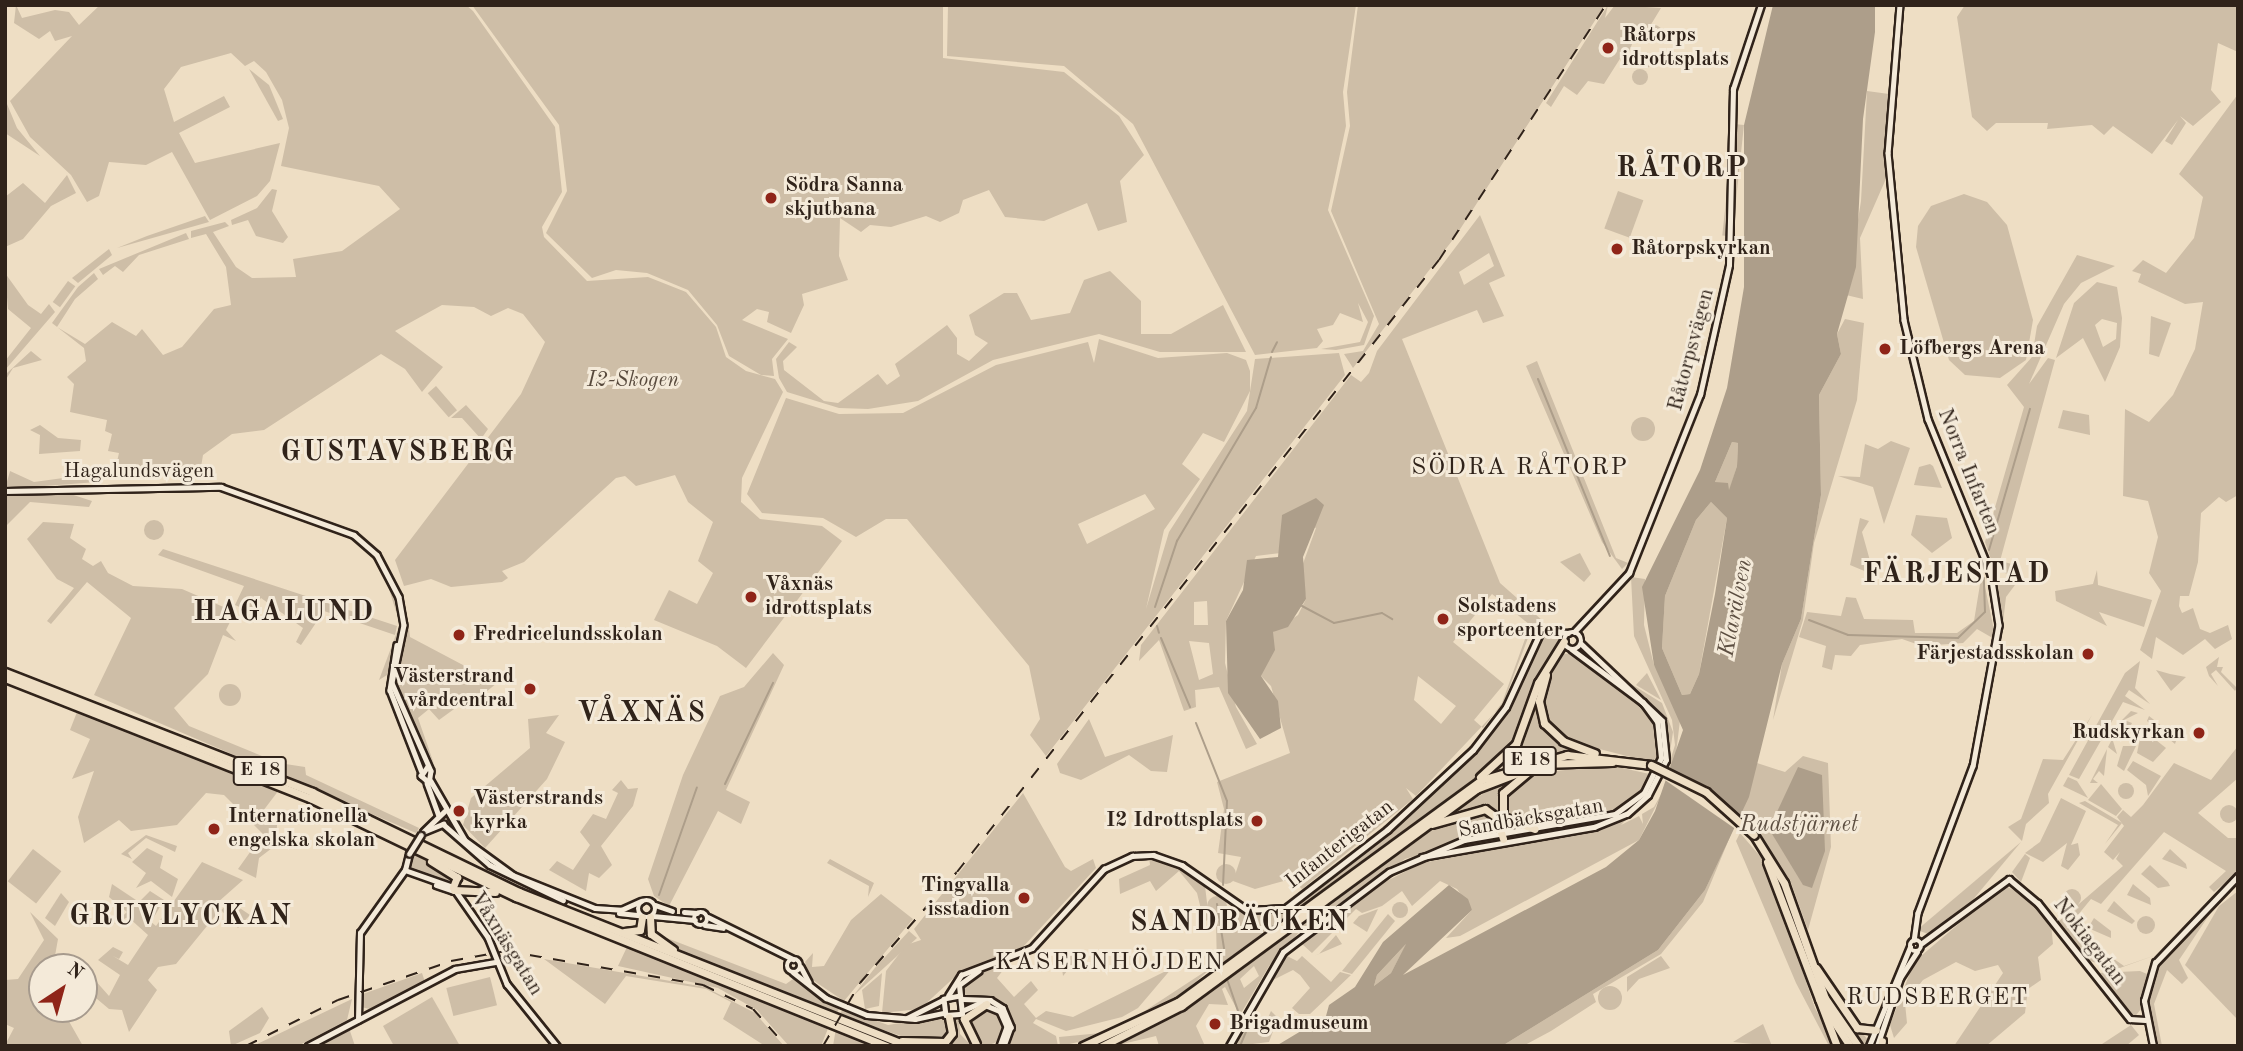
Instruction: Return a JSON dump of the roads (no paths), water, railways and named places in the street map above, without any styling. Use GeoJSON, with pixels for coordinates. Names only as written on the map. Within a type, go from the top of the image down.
{"type":"FeatureCollection","features":[{"type":"Feature","properties":{"kind":"highway"},"geometry":{"type":"LineString","coordinates":[[1464,790],[1516,744],[1538,683],[1564,640]]}},
{"type":"Feature","properties":{"kind":"highway"},"geometry":{"type":"LineString","coordinates":[[1571,650],[1546,676],[1541,714],[1559,738],[1602,755]]}},
{"type":"Feature","properties":{"kind":"highway"},"geometry":{"type":"LineString","coordinates":[[5,666],[25,683]]}},
{"type":"Feature","properties":{"kind":"highway","name":"E 18"},"geometry":{"type":"LineString","coordinates":[[5,672],[25,683],[310,798],[516,897],[887,1046]]}},
{"type":"Feature","properties":{"kind":"highway"},"geometry":{"type":"LineString","coordinates":[[5,680],[25,683]]}},
{"type":"Feature","properties":{"kind":"highway","name":"E 18"},"geometry":{"type":"LineString","coordinates":[[25,683],[321,796],[495,881],[907,1046]]}},
{"type":"Feature","properties":{"kind":"highway","name":"E 18"},"geometry":{"type":"LineString","coordinates":[[1083,1046],[1178,1002],[1464,790],[1534,760],[1602,755],[1650,767],[1704,796],[1752,837],[1784,883],[1825,998],[1858,1046]]}},
{"type":"Feature","properties":{"kind":"highway","name":"E 18"},"geometry":{"type":"LineString","coordinates":[[1102,1046],[1127,1036],[1181,1006],[1476,789],[1541,764],[1592,760],[1650,767]]}},
{"type":"Feature","properties":{"kind":"highway"},"geometry":{"type":"LineString","coordinates":[[1503,835],[1501,815],[1505,789],[1541,764]]}},
{"type":"Feature","properties":{"kind":"highway"},"geometry":{"type":"LineString","coordinates":[[1419,830],[1478,808],[1494,813],[1503,835]]}},
{"type":"Feature","properties":{"kind":"highway"},"geometry":{"type":"LineString","coordinates":[[1501,815],[1535,829]]}},
{"type":"Feature","properties":{"kind":"highway","name":"E 18"},"geometry":{"type":"LineString","coordinates":[[1752,837],[1786,900],[1810,979],[1850,1046]]}},
{"type":"Feature","properties":{"kind":"highway"},"geometry":{"type":"LineString","coordinates":[[399,839],[454,874],[458,880],[454,888],[474,887],[516,897]]}},
{"type":"Feature","properties":{"kind":"highway"},"geometry":{"type":"LineString","coordinates":[[617,931],[638,932],[646,916]]}},
{"type":"Feature","properties":{"kind":"highway"},"geometry":{"type":"LineString","coordinates":[[646,916],[651,934],[688,960]]}},
{"type":"Feature","properties":{"kind":"highway"},"geometry":{"type":"LineString","coordinates":[[1804,942],[1846,1016],[1861,1031],[1876,1030]]}},
{"type":"Feature","properties":{"kind":"highway"},"geometry":{"type":"LineString","coordinates":[[1810,979],[1837,1046]]}},
{"type":"Feature","properties":{"kind":"highway"},"geometry":{"type":"LineString","coordinates":[[977,1045],[964,1019],[986,1004]]}},
{"type":"Feature","properties":{"kind":"highway"},"geometry":{"type":"LineString","coordinates":[[963,1012],[961,1032],[977,1045]]}},
{"type":"Feature","properties":{"kind":"highway"},"geometry":{"type":"LineString","coordinates":[[873,1034],[939,1045],[952,1033],[947,1015]]}},
{"type":"Feature","properties":{"kind":"highway"},"geometry":{"type":"LineString","coordinates":[[849,1031],[873,1046]]}},
{"type":"Feature","properties":{"kind":"highway"},"geometry":{"type":"LineString","coordinates":[[1110,1046],[1127,1036]]}},
{"type":"Feature","properties":{"kind":"street","name":"Råtorpsvägen"},"geometry":{"type":"LineString","coordinates":[[1590,621],[1619,584],[1632,561],[1700,395],[1725,291],[1731,110],[1743,54],[1761,5]]}},
{"type":"Feature","properties":{"kind":"street","name":"Norra Infarten"},"geometry":{"type":"LineString","coordinates":[[1878,1043],[1876,1030],[1914,940],[1973,766],[1999,625],[1980,540],[1928,419],[1908,346],[1888,153],[1900,5]]}},
{"type":"Feature","properties":{"kind":"street","name":"Hagalundsvägen"},"geometry":{"type":"LineString","coordinates":[[5,491],[201,485],[318,518],[354,535],[385,565],[402,605],[401,638],[390,690],[424,769]]}},
{"type":"Feature","properties":{"kind":"street"},"geometry":{"type":"LineString","coordinates":[[1557,629],[1564,640],[1590,621]]}},
{"type":"Feature","properties":{"kind":"street"},"geometry":{"type":"LineString","coordinates":[[1571,650],[1581,642],[1590,621]]}},
{"type":"Feature","properties":{"kind":"street","name":"Infanterigatan"},"geometry":{"type":"LineString","coordinates":[[961,998],[962,980],[1032,948],[1104,869],[1132,856],[1182,865],[1247,910],[1286,908],[1387,830],[1473,750],[1506,707],[1533,640],[1548,628],[1557,629]]}},
{"type":"Feature","properties":{"kind":"street"},"geometry":{"type":"LineString","coordinates":[[1557,629],[1571,633]]}},
{"type":"Feature","properties":{"kind":"street","name":"Sandbäcksgatan"},"geometry":{"type":"LineString","coordinates":[[1503,835],[1618,819],[1642,801],[1662,771],[1667,747],[1655,709],[1571,633]]}},
{"type":"Feature","properties":{"kind":"street","name":"Sandbäcksgatan"},"geometry":{"type":"LineString","coordinates":[[1229,1046],[1283,952],[1389,872],[1441,851],[1624,809],[1649,787],[1661,758],[1651,712],[1571,650],[1564,640]]}},
{"type":"Feature","properties":{"kind":"street"},"geometry":{"type":"LineString","coordinates":[[424,769],[429,782]]}},
{"type":"Feature","properties":{"kind":"street"},"geometry":{"type":"LineString","coordinates":[[424,769],[442,824],[521,883],[593,911],[695,920],[730,930]]}},
{"type":"Feature","properties":{"kind":"street"},"geometry":{"type":"LineString","coordinates":[[440,813],[449,818],[496,865],[540,888],[601,910],[641,901],[697,913],[793,959],[801,967],[811,986]]}},
{"type":"Feature","properties":{"kind":"street"},"geometry":{"type":"LineString","coordinates":[[358,1020],[360,933],[405,870],[409,854],[423,832],[440,813]]}},
{"type":"Feature","properties":{"kind":"street"},"geometry":{"type":"LineString","coordinates":[[423,832],[449,818]]}},
{"type":"Feature","properties":{"kind":"street","name":"Våxnäsgatan"},"geometry":{"type":"LineString","coordinates":[[405,870],[454,888],[488,937],[496,962],[558,1046]]}},
{"type":"Feature","properties":{"kind":"street"},"geometry":{"type":"LineString","coordinates":[[2153,1046],[2145,1020],[2147,982],[2160,956],[2238,876]]}},
{"type":"Feature","properties":{"kind":"street","name":"Nokiagatan"},"geometry":{"type":"LineString","coordinates":[[1922,943],[2007,878],[2038,903],[2130,1019],[2145,1020]]}},
{"type":"Feature","properties":{"kind":"street"},"geometry":{"type":"LineString","coordinates":[[641,901],[646,916]]}},
{"type":"Feature","properties":{"kind":"street"},"geometry":{"type":"LineString","coordinates":[[646,916],[654,905]]}},
{"type":"Feature","properties":{"kind":"street"},"geometry":{"type":"LineString","coordinates":[[695,920],[697,913]]}},
{"type":"Feature","properties":{"kind":"street"},"geometry":{"type":"LineString","coordinates":[[705,925],[708,917]]}},
{"type":"Feature","properties":{"kind":"street"},"geometry":{"type":"LineString","coordinates":[[1878,1043],[1900,978],[1922,943],[1914,940]]}},
{"type":"Feature","properties":{"kind":"street"},"geometry":{"type":"LineString","coordinates":[[1910,947],[1917,952]]}},
{"type":"Feature","properties":{"kind":"street"},"geometry":{"type":"LineString","coordinates":[[768,948],[811,986],[856,1012],[903,1019],[947,1015],[986,1004],[1006,1021],[1003,1045]]}},
{"type":"Feature","properties":{"kind":"street"},"geometry":{"type":"LineString","coordinates":[[787,965],[793,959]]}},
{"type":"Feature","properties":{"kind":"street"},"geometry":{"type":"LineString","coordinates":[[308,1046],[455,969],[496,962]]}},
{"type":"Feature","properties":{"kind":"street"},"geometry":{"type":"LineString","coordinates":[[793,972],[801,967]]}},
{"type":"Feature","properties":{"kind":"street","name":"Infanterigatan"},"geometry":{"type":"LineString","coordinates":[[946,997],[961,975],[982,969]]}},
{"type":"Feature","properties":{"kind":"street"},"geometry":{"type":"LineString","coordinates":[[903,1019],[946,997],[990,1000],[1003,1007],[1011,1027],[1003,1045]]}},
{"type":"Feature","properties":{"kind":"street"},"geometry":{"type":"LineString","coordinates":[[946,997],[947,1015]]}},
{"type":"Feature","properties":{"kind":"street"},"geometry":{"type":"LineString","coordinates":[[961,998],[963,1012]]}},
{"type":"Feature","properties":{"kind":"street"},"geometry":{"type":"LineString","coordinates":[[1876,1030],[1878,1043]]}},
{"type":"Feature","properties":{"kind":"water","name":"Klarälven"},"geometry":{"type":"Polygon","coordinates":[[[1773,5],[1875,5],[1875,32],[1863,119],[1856,267],[1837,334],[1841,354],[1819,395],[1821,495],[1801,619],[1782,664],[1749,797],[1705,890],[1658,950],[1502,1046],[1276,1046],[1326,1016],[1329,1005],[1355,987],[1383,942],[1449,885],[1468,899],[1472,910],[1403,975],[1606,867],[1639,840],[1655,811],[1683,730],[1654,665],[1642,587],[1700,470],[1727,388],[1744,287],[1744,125],[1773,5]],[[1732,442],[1715,482],[1728,483],[1729,490],[1737,466],[1738,443],[1732,442]],[[1711,502],[1696,520],[1665,596],[1662,648],[1682,695],[1690,694],[1699,674],[1727,518],[1711,502]],[[1406,944],[1377,975],[1374,986],[1391,973],[1406,944]]]}},
{"type":"Feature","properties":{"kind":"water"},"geometry":{"type":"Polygon","coordinates":[[[1316,498],[1324,505],[1303,557],[1306,599],[1288,627],[1273,632],[1275,650],[1261,676],[1278,701],[1281,728],[1260,739],[1228,693],[1226,621],[1243,590],[1247,560],[1278,557],[1282,515],[1316,498]]]}},
{"type":"Feature","properties":{"kind":"water","name":"Rudstjärnet"},"geometry":{"type":"Polygon","coordinates":[[[1798,767],[1822,775],[1825,851],[1812,888],[1803,885],[1769,829],[1798,767]]]}},
{"type":"Feature","properties":{"kind":"waterway"},"geometry":{"type":"LineString","coordinates":[[1272,352],[1277,342]]}},
{"type":"Feature","properties":{"kind":"waterway"},"geometry":{"type":"LineString","coordinates":[[1155,607],[1177,541],[1256,408],[1271,357]]}},
{"type":"Feature","properties":{"kind":"waterway"},"geometry":{"type":"LineString","coordinates":[[1538,379],[1610,556]]}},
{"type":"Feature","properties":{"kind":"waterway"},"geometry":{"type":"LineString","coordinates":[[1989,550],[2030,409]]}},
{"type":"Feature","properties":{"kind":"waterway"},"geometry":{"type":"LineString","coordinates":[[1809,620],[1848,635],[1958,638],[1985,612],[1984,578]]}},
{"type":"Feature","properties":{"kind":"waterway"},"geometry":{"type":"LineString","coordinates":[[1302,606],[1334,623],[1382,613],[1392,619]]}},
{"type":"Feature","properties":{"kind":"waterway"},"geometry":{"type":"LineString","coordinates":[[1157,626],[1159,633]]}},
{"type":"Feature","properties":{"kind":"waterway"},"geometry":{"type":"LineString","coordinates":[[1161,638],[1190,707]]}},
{"type":"Feature","properties":{"kind":"waterway"},"geometry":{"type":"LineString","coordinates":[[725,784],[773,683]]}},
{"type":"Feature","properties":{"kind":"waterway"},"geometry":{"type":"LineString","coordinates":[[1196,723],[1227,801],[1223,885]]}},
{"type":"Feature","properties":{"kind":"waterway"},"geometry":{"type":"LineString","coordinates":[[659,895],[697,787]]}},
{"type":"Feature","properties":{"kind":"waterway"},"geometry":{"type":"LineString","coordinates":[[1217,904],[1224,948]]}},
{"type":"Feature","properties":{"kind":"waterway"},"geometry":{"type":"LineString","coordinates":[[1227,979],[1238,1011]]}},
{"type":"Feature","properties":{"kind":"waterway"},"geometry":{"type":"LineString","coordinates":[[1240,1046],[1252,1018]]}},
{"type":"Feature","properties":{"kind":"railway"},"geometry":{"type":"LineString","coordinates":[[823,1046],[860,983],[957,872],[1439,260],[1606,5]]}},
{"type":"Feature","properties":{"kind":"railway"},"geometry":{"type":"LineString","coordinates":[[246,1046],[338,1000],[451,961],[506,951],[703,985],[753,1009],[786,1046]]}},
{"type":"Feature","properties":{"kind":"place","name":"Råtorps idrottsplats"},"geometry":{"type":"Point","coordinates":[1608,48]}},
{"type":"Feature","properties":{"kind":"place","name":"Södra Sanna skjutbana"},"geometry":{"type":"Point","coordinates":[771,198]}},
{"type":"Feature","properties":{"kind":"place","name":"Råtorpskyrkan"},"geometry":{"type":"Point","coordinates":[1617,249]}},
{"type":"Feature","properties":{"kind":"place","name":"Löfbergs Arena"},"geometry":{"type":"Point","coordinates":[1885,349]}},
{"type":"Feature","properties":{"kind":"place","name":"Våxnäs idrottsplats"},"geometry":{"type":"Point","coordinates":[751,597]}},
{"type":"Feature","properties":{"kind":"place","name":"Solstadens sportcenter"},"geometry":{"type":"Point","coordinates":[1443,619]}},
{"type":"Feature","properties":{"kind":"place","name":"Fredricelundsskolan"},"geometry":{"type":"Point","coordinates":[459,635]}},
{"type":"Feature","properties":{"kind":"place","name":"Färjestadsskolan"},"geometry":{"type":"Point","coordinates":[2088,654]}},
{"type":"Feature","properties":{"kind":"place","name":"Västerstrand vårdcentral"},"geometry":{"type":"Point","coordinates":[530,689]}},
{"type":"Feature","properties":{"kind":"place","name":"Rudskyrkan"},"geometry":{"type":"Point","coordinates":[2199,733]}},
{"type":"Feature","properties":{"kind":"place","name":"Västerstrands kyrka"},"geometry":{"type":"Point","coordinates":[459,811]}},
{"type":"Feature","properties":{"kind":"place","name":"I2 Idrottsplats"},"geometry":{"type":"Point","coordinates":[1257,821]}},
{"type":"Feature","properties":{"kind":"place","name":"Internationella engelska skolan"},"geometry":{"type":"Point","coordinates":[214,829]}},
{"type":"Feature","properties":{"kind":"place","name":"Tingvalla isstadion"},"geometry":{"type":"Point","coordinates":[1024,898]}},
{"type":"Feature","properties":{"kind":"place","name":"Brigadmuseum"},"geometry":{"type":"Point","coordinates":[1215,1024]}},
{"type":"Feature","properties":{"kind":"district","name":"RÅTORP"},"geometry":{"type":"Point","coordinates":[1682,169]}},
{"type":"Feature","properties":{"kind":"district","name":"GUSTAVSBERG"},"geometry":{"type":"Point","coordinates":[398,453]}},
{"type":"Feature","properties":{"kind":"district","name":"SÖDRA RÅTORP"},"geometry":{"type":"Point","coordinates":[1520,469]}},
{"type":"Feature","properties":{"kind":"district","name":"FÄRJESTAD"},"geometry":{"type":"Point","coordinates":[1957,575]}},
{"type":"Feature","properties":{"kind":"district","name":"HAGALUND"},"geometry":{"type":"Point","coordinates":[284,613]}},
{"type":"Feature","properties":{"kind":"district","name":"VÅXNÄS"},"geometry":{"type":"Point","coordinates":[642,714]}},
{"type":"Feature","properties":{"kind":"district","name":"GRUVLYCKAN"},"geometry":{"type":"Point","coordinates":[181,917]}},
{"type":"Feature","properties":{"kind":"district","name":"SANDBÄCKEN"},"geometry":{"type":"Point","coordinates":[1240,923]}},
{"type":"Feature","properties":{"kind":"district","name":"KASERNHÖJDEN"},"geometry":{"type":"Point","coordinates":[1110,964]}},
{"type":"Feature","properties":{"kind":"district","name":"RUDSBERGET"},"geometry":{"type":"Point","coordinates":[1938,998]}},
{"type":"Feature","properties":{"kind":"park label","name":"I2-Skogen"},"geometry":{"type":"Point","coordinates":[633,381]}}]}
